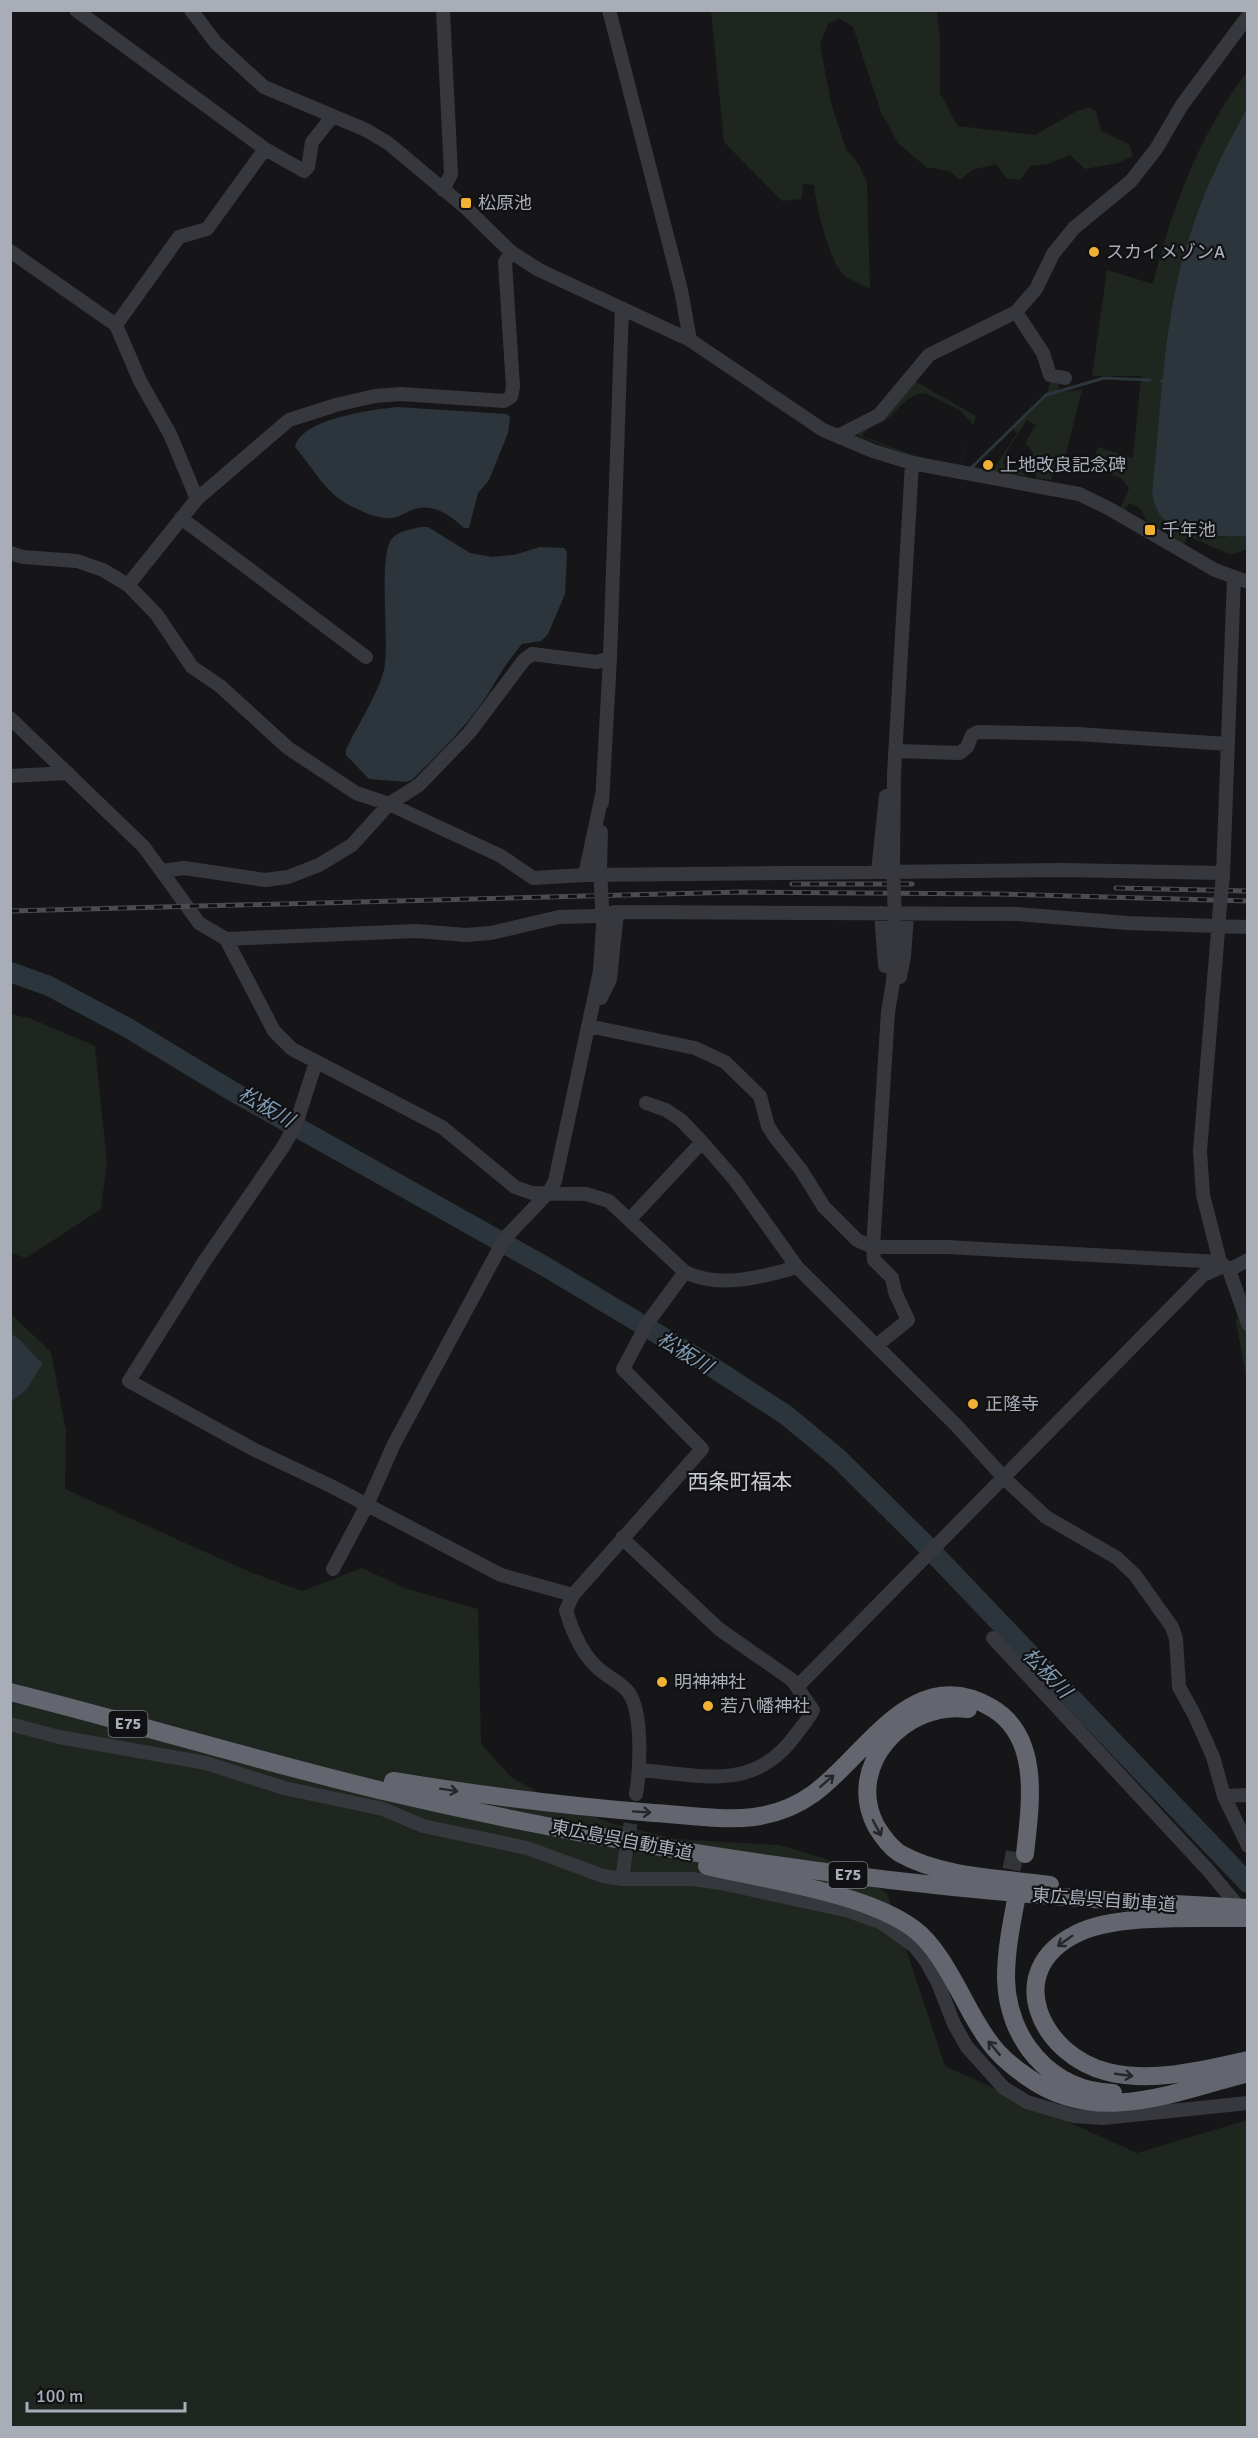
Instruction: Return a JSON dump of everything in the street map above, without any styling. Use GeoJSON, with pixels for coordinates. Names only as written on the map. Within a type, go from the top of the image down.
{"type":"FeatureCollection","features":[{"type":"Feature","properties":{"kind":"highway","name":"東広島呉自動車道"},"geometry":{"type":"LineString","coordinates":[[10,1692],[380,1790],[674,1851],[841,1875],[993,1892],[1120,1898],[1199,1907],[1248,1908]]}},
{"type":"Feature","properties":{"kind":"highway"},"geometry":{"type":"LineString","coordinates":[[246,1756],[461,1792],[626,1810],[753,1817],[785,1811],[813,1794],[878,1730],[908,1707],[935,1696],[956,1695],[978,1700],[995,1709],[1010,1723],[1021,1741],[1028,1766],[1031,1793],[1020,1853],[1019,1770],[1011,1743],[996,1725],[982,1714],[967,1709],[937,1709],[919,1714],[901,1726],[882,1745],[871,1771],[867,1799],[872,1819],[883,1839],[899,1852],[952,1872],[1120,1898]]}},
{"type":"Feature","properties":{"kind":"highway"},"geometry":{"type":"LineString","coordinates":[[578,1832],[668,1857],[868,1904],[895,1916],[916,1930],[933,1949],[993,2050],[1042,2088],[1078,2101],[1101,2104],[1137,2101],[1248,2073]]}},
{"type":"Feature","properties":{"kind":"highway"},"geometry":{"type":"LineString","coordinates":[[1078,2101],[1055,2088],[1027,2064],[1011,2041],[1004,2020],[997,1972],[1011,1900],[1006,1957],[1010,2008],[1018,2031],[1032,2053],[1046,2068],[1074,2086],[1110,2093],[1164,2085],[1196,2077],[1215,2067]]}},
{"type":"Feature","properties":{"kind":"highway"},"geometry":{"type":"LineString","coordinates":[[1248,1917],[1119,1923],[1090,1928],[1059,1944],[1047,1958],[1037,1975],[1035,1994],[1039,2015],[1049,2034],[1064,2051],[1084,2063],[1107,2072],[1143,2076],[1215,2067],[1248,2060]]}},
{"type":"Feature","properties":{"kind":"street"},"geometry":{"type":"LineString","coordinates":[[76,10],[265,148],[304,171],[308,167],[312,142],[332,117]]}},
{"type":"Feature","properties":{"kind":"street"},"geometry":{"type":"LineString","coordinates":[[191,10],[216,43],[264,87],[366,130],[388,143],[511,252],[539,270],[690,340],[823,430],[873,451],[912,463],[1079,494],[1108,508],[1215,570],[1248,582]]}},
{"type":"Feature","properties":{"kind":"street"},"geometry":{"type":"LineString","coordinates":[[443,10],[451,174],[443,190]]}},
{"type":"Feature","properties":{"kind":"street"},"geometry":{"type":"LineString","coordinates":[[609,10],[678,279],[690,340]]}},
{"type":"Feature","properties":{"kind":"street"},"geometry":{"type":"LineString","coordinates":[[838,436],[879,415],[929,355],[1016,312],[1036,289],[1053,254],[1074,228],[1131,181],[1156,149],[1182,105],[1248,16]]}},
{"type":"Feature","properties":{"kind":"street"},"geometry":{"type":"LineString","coordinates":[[116,325],[179,237],[207,229],[265,148]]}},
{"type":"Feature","properties":{"kind":"street"},"geometry":{"type":"LineString","coordinates":[[128,585],[196,499],[289,420],[305,414],[384,396],[504,401],[511,397],[513,387],[505,262],[511,252]]}},
{"type":"Feature","properties":{"kind":"street"},"geometry":{"type":"LineString","coordinates":[[13,257],[116,325],[140,381],[170,434],[196,499]]}},
{"type":"Feature","properties":{"kind":"street"},"geometry":{"type":"LineString","coordinates":[[549,1192],[555,1180],[600,971],[603,925],[600,868],[602,795],[610,658],[622,308]]}},
{"type":"Feature","properties":{"kind":"street"},"geometry":{"type":"LineString","coordinates":[[1016,312],[1043,353],[1050,375],[1065,378]]}},
{"type":"Feature","properties":{"kind":"street"},"geometry":{"type":"LineString","coordinates":[[877,1345],[908,1320],[895,1292],[892,1278],[874,1260],[873,1246],[888,1012],[901,917],[893,865],[894,774],[912,463]]}},
{"type":"Feature","properties":{"kind":"street"},"geometry":{"type":"LineString","coordinates":[[181,518],[366,657]]}},
{"type":"Feature","properties":{"kind":"street"},"geometry":{"type":"LineString","coordinates":[[10,553],[23,557],[77,561],[103,570],[128,585],[157,615],[192,667],[220,686],[288,748],[356,793],[389,804],[501,856],[533,878],[585,875],[1063,870],[1223,874]]}},
{"type":"Feature","properties":{"kind":"street"},"geometry":{"type":"LineString","coordinates":[[1234,577],[1223,874],[1200,1151],[1203,1195],[1224,1266],[1248,1324]]}},
{"type":"Feature","properties":{"kind":"street"},"geometry":{"type":"LineString","coordinates":[[162,871],[184,868],[266,880],[288,877],[320,865],[352,845],[389,804],[426,777],[469,733],[524,660],[532,654],[597,662],[610,658]]}},
{"type":"Feature","properties":{"kind":"street"},"geometry":{"type":"LineString","coordinates":[[10,718],[144,847],[199,923],[225,939],[274,1031],[291,1048],[441,1127],[533,1199]]}},
{"type":"Feature","properties":{"kind":"street"},"geometry":{"type":"LineString","coordinates":[[896,751],[960,753],[967,747],[972,735],[978,732],[1077,734],[1228,744]]}},
{"type":"Feature","properties":{"kind":"street"},"geometry":{"type":"LineString","coordinates":[[10,776],[68,773]]}},
{"type":"Feature","properties":{"kind":"street"},"geometry":{"type":"LineString","coordinates":[[878,872],[888,774],[894,774]]}},
{"type":"Feature","properties":{"kind":"street"},"geometry":{"type":"LineString","coordinates":[[585,875],[602,795]]}},
{"type":"Feature","properties":{"kind":"street"},"geometry":{"type":"LineString","coordinates":[[594,999],[601,998],[610,979],[617,912]]}},
{"type":"Feature","properties":{"kind":"street"},"geometry":{"type":"LineString","coordinates":[[225,939],[417,931],[466,935],[491,933],[559,917],[594,916],[617,912],[881,914],[901,917],[1017,914],[1127,923],[1219,921],[1248,927]]}},
{"type":"Feature","properties":{"kind":"street"},"geometry":{"type":"LineString","coordinates":[[881,914],[886,960],[883,1009],[888,1012]]}},
{"type":"Feature","properties":{"kind":"street"},"geometry":{"type":"LineString","coordinates":[[588,1026],[695,1048],[725,1062],[760,1096],[768,1126],[775,1137],[801,1170],[824,1207],[857,1240],[873,1246],[947,1247],[1224,1266]]}},
{"type":"Feature","properties":{"kind":"street"},"geometry":{"type":"LineString","coordinates":[[316,1062],[296,1124],[283,1147],[204,1262],[129,1381],[253,1449],[501,1575],[573,1595]]}},
{"type":"Feature","properties":{"kind":"street"},"geometry":{"type":"LineString","coordinates":[[646,1103],[666,1110],[681,1120],[735,1180],[797,1267],[877,1345],[1005,1479],[1046,1517],[1117,1558],[1136,1575],[1159,1606],[1176,1639],[1179,1687],[1213,1757],[1224,1796],[1248,1846]]}},
{"type":"Feature","properties":{"kind":"street"},"geometry":{"type":"LineString","coordinates":[[630,1219],[702,1142]]}},
{"type":"Feature","properties":{"kind":"street"},"geometry":{"type":"LineString","coordinates":[[333,1569],[367,1505],[394,1444],[505,1238],[533,1199],[549,1192],[586,1194],[609,1201],[685,1272],[697,1278],[754,1280],[797,1267]]}},
{"type":"Feature","properties":{"kind":"street"},"geometry":{"type":"LineString","coordinates":[[798,1686],[1005,1479],[1203,1275],[1224,1266],[1248,1260]]}},
{"type":"Feature","properties":{"kind":"street"},"geometry":{"type":"LineString","coordinates":[[636,1794],[640,1770],[634,1707],[629,1693],[599,1670],[584,1653],[571,1627],[566,1610],[573,1595],[702,1449],[623,1369],[648,1322],[685,1272]]}},
{"type":"Feature","properties":{"kind":"street"},"geometry":{"type":"LineString","coordinates":[[622,1538],[719,1629],[798,1686],[813,1710],[810,1718],[789,1745],[762,1767],[746,1775],[724,1776],[640,1770]]}},
{"type":"Feature","properties":{"kind":"street"},"geometry":{"type":"LineString","coordinates":[[993,1638],[1208,1870],[1248,1917]]}},
{"type":"Feature","properties":{"kind":"street"},"geometry":{"type":"LineString","coordinates":[[10,1725],[59,1737],[206,1763],[284,1788],[383,1809],[423,1826],[526,1848],[603,1876],[622,1879],[692,1879],[721,1883],[849,1911],[882,1923],[901,1934],[926,1961],[954,2024],[967,2047],[989,2074],[1019,2097],[1051,2111],[1103,2118],[1248,2103]]}},
{"type":"Feature","properties":{"kind":"street"},"geometry":{"type":"LineString","coordinates":[[1224,1796],[1248,1795]]}},
{"type":"Feature","properties":{"kind":"street"},"geometry":{"type":"LineString","coordinates":[[622,1879],[625,1858]]}},
{"type":"Feature","properties":{"kind":"shaded area"},"geometry":{"type":"Polygon","coordinates":[[[711,11],[937,11],[940,40],[940,93],[958,126],[1035,135],[1075,112],[1089,107],[1096,111],[1101,131],[1129,144],[1133,156],[1118,163],[1085,169],[1070,155],[1048,164],[1031,166],[1020,180],[1006,178],[996,164],[972,170],[960,180],[949,171],[926,167],[898,143],[881,112],[853,27],[839,18],[828,24],[820,44],[831,103],[846,149],[858,163],[867,183],[870,289],[853,281],[838,268],[824,233],[814,185],[803,184],[802,199],[782,201],[724,142],[711,11]]]}},
{"type":"Feature","properties":{"kind":"shaded area"},"geometry":{"type":"Polygon","coordinates":[[[1247,72],[1247,109],[1204,196],[1183,260],[1171,317],[1152,493],[1195,527],[1219,536],[1247,535],[1247,549],[1231,555],[1188,536],[1184,544],[1177,541],[1161,522],[1161,534],[1150,527],[1139,507],[1129,503],[1124,513],[1119,510],[1129,489],[1122,479],[1092,466],[1098,447],[1133,458],[1141,376],[1092,376],[1107,270],[1153,284],[1178,200],[1189,173],[1215,120],[1247,72]]]}},
{"type":"Feature","properties":{"kind":"shaded area","name":"千年池"},"geometry":{"type":"Polygon","coordinates":[[[1247,109],[1248,535],[1229,537],[1196,532],[1168,522],[1159,513],[1152,493],[1169,324],[1183,258],[1210,181],[1247,109]]]}},
{"type":"Feature","properties":{"kind":"shaded area"},"geometry":{"type":"Polygon","coordinates":[[[913,380],[976,416],[959,468],[913,457],[857,435],[855,432],[913,380]],[[925,393],[918,394],[886,420],[869,428],[862,436],[913,455],[959,466],[973,425],[960,410],[925,393]]]}},
{"type":"Feature","properties":{"kind":"shaded area"},"geometry":{"type":"Polygon","coordinates":[[[1050,381],[1058,382],[1060,392],[1082,390],[1062,469],[1057,469],[1051,480],[1036,478],[1032,451],[1025,443],[1036,425],[1027,420],[1008,449],[1003,463],[1006,468],[1021,470],[1027,476],[991,473],[1017,433],[1012,428],[1048,391],[1050,381]]]}},
{"type":"Feature","properties":{"kind":"shaded area"},"geometry":{"type":"Polygon","coordinates":[[[397,407],[507,414],[510,417],[508,433],[489,480],[478,493],[469,528],[464,528],[449,516],[432,508],[416,509],[393,518],[376,516],[359,510],[333,494],[295,447],[300,437],[324,422],[356,413],[397,407]]]}},
{"type":"Feature","properties":{"kind":"shaded area"},"geometry":{"type":"Polygon","coordinates":[[[420,527],[428,527],[470,553],[492,557],[514,555],[540,547],[564,548],[567,552],[565,594],[548,634],[541,641],[522,644],[472,717],[413,779],[407,782],[369,779],[346,755],[346,750],[384,670],[387,550],[391,540],[397,535],[420,527]]]}},
{"type":"Feature","properties":{"kind":"shaded area"},"geometry":{"type":"Polygon","coordinates":[[[11,1014],[32,1019],[95,1046],[107,1163],[101,1209],[26,1258],[11,1253],[11,1014]]]}},
{"type":"Feature","properties":{"kind":"shaded area"},"geometry":{"type":"Polygon","coordinates":[[[1247,1286],[1247,1381],[1236,1322],[1247,1286]]]}},
{"type":"Feature","properties":{"kind":"shaded area"},"geometry":{"type":"Polygon","coordinates":[[[10,1313],[51,1352],[66,1431],[65,1489],[250,1572],[302,1591],[362,1568],[407,1589],[478,1609],[481,1744],[511,1777],[555,1802],[611,1823],[675,1839],[779,1845],[826,1859],[887,1893],[945,2066],[1137,2153],[1247,2120],[1247,2427],[11,2427],[10,1313]]]}},
{"type":"Feature","properties":{"kind":"shaded area"},"geometry":{"type":"Polygon","coordinates":[[[11,1334],[43,1363],[27,1389],[11,1402],[11,1334]]]}},
{"type":"Feature","properties":{"kind":"waterway"},"geometry":{"type":"LineString","coordinates":[[971,468],[1046,395],[1104,378],[1150,380]]}},
{"type":"Feature","properties":{"kind":"waterway","name":"松板川"},"geometry":{"type":"LineString","coordinates":[[10,972],[49,986],[128,1028],[232,1091],[546,1267],[706,1363],[786,1415],[839,1459],[920,1539],[1248,1883]]}},
{"type":"Feature","properties":{"kind":"tunnel"},"geometry":{"type":"LineString","coordinates":[[625,1858],[634,1802]]}},
{"type":"Feature","properties":{"kind":"tunnel"},"geometry":{"type":"LineString","coordinates":[[1006,1896],[1015,1852]]}},
{"type":"Feature","properties":{"kind":"railway"},"geometry":{"type":"LineString","coordinates":[[792,884],[912,884]]}},
{"type":"Feature","properties":{"kind":"railway"},"geometry":{"type":"LineString","coordinates":[[1116,888],[1248,891]]}},
{"type":"Feature","properties":{"kind":"railway"},"geometry":{"type":"LineString","coordinates":[[10,911],[742,892],[998,894],[1248,901]]}},
{"type":"Feature","properties":{"kind":"place","name":"松原池"},"geometry":{"type":"Point","coordinates":[466,203]}},
{"type":"Feature","properties":{"kind":"place","name":"スカイメゾンA"},"geometry":{"type":"Point","coordinates":[1094,252]}},
{"type":"Feature","properties":{"kind":"place","name":"上地改良記念碑"},"geometry":{"type":"Point","coordinates":[988,465]}},
{"type":"Feature","properties":{"kind":"place","name":"千年池"},"geometry":{"type":"Point","coordinates":[1150,530]}},
{"type":"Feature","properties":{"kind":"place","name":"正隆寺"},"geometry":{"type":"Point","coordinates":[973,1404]}},
{"type":"Feature","properties":{"kind":"place","name":"明神神社"},"geometry":{"type":"Point","coordinates":[662,1682]}},
{"type":"Feature","properties":{"kind":"place","name":"若八幡神社"},"geometry":{"type":"Point","coordinates":[708,1706]}},
{"type":"Feature","properties":{"kind":"district","name":"西条町福本"},"geometry":{"type":"Point","coordinates":[740,1482]}}]}
